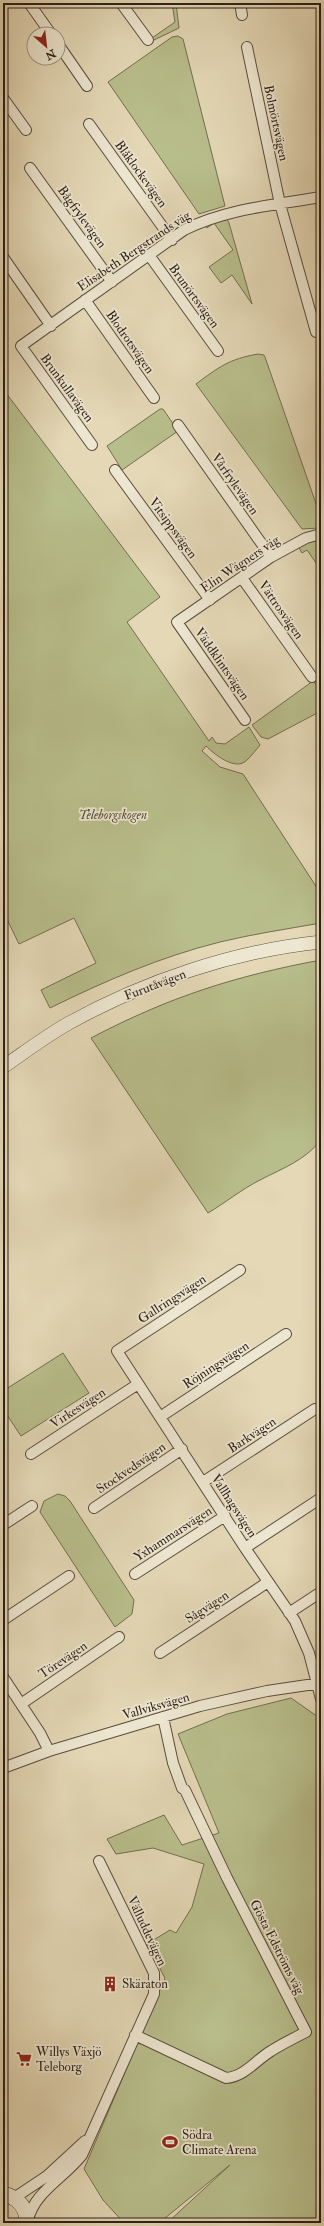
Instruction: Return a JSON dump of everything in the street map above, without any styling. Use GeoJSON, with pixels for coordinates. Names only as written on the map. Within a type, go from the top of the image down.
{"type":"FeatureCollection","features":[{"type":"Feature","properties":{"kind":"main road"},"geometry":{"type":"LineString","coordinates":[[6,2195],[23,2207],[27,2223]]}},
{"type":"Feature","properties":{"kind":"street"},"geometry":{"type":"LineString","coordinates":[[29,3],[45,26]]}},
{"type":"Feature","properties":{"kind":"street"},"geometry":{"type":"LineString","coordinates":[[121,3],[148,40]]}},
{"type":"Feature","properties":{"kind":"street"},"geometry":{"type":"LineString","coordinates":[[240,3],[242,15]]}},
{"type":"Feature","properties":{"kind":"street","name":"Bolmörtsvägen"},"geometry":{"type":"LineString","coordinates":[[247,47],[280,204],[316,332]]}},
{"type":"Feature","properties":{"kind":"street"},"geometry":{"type":"LineString","coordinates":[[66,56],[87,86]]}},
{"type":"Feature","properties":{"kind":"street"},"geometry":{"type":"LineString","coordinates":[[3,98],[26,130]]}},
{"type":"Feature","properties":{"kind":"street","name":"Blåklockevägen"},"geometry":{"type":"LineString","coordinates":[[89,124],[172,240]]}},
{"type":"Feature","properties":{"kind":"street","name":"Bågfrylevägen"},"geometry":{"type":"LineString","coordinates":[[30,168],[112,282]]}},
{"type":"Feature","properties":{"kind":"street","name":"Elisabeth Bergstrands väg"},"geometry":{"type":"LineString","coordinates":[[21,346],[184,230],[206,219],[230,212],[321,197]]}},
{"type":"Feature","properties":{"kind":"street","name":"Brunörtsvägen"},"geometry":{"type":"LineString","coordinates":[[149,256],[218,351]]}},
{"type":"Feature","properties":{"kind":"street"},"geometry":{"type":"LineString","coordinates":[[3,257],[51,326]]}},
{"type":"Feature","properties":{"kind":"street","name":"Blodrotsvägen"},"geometry":{"type":"LineString","coordinates":[[85,300],[154,398]]}},
{"type":"Feature","properties":{"kind":"street","name":"Brunkullavägen"},"geometry":{"type":"LineString","coordinates":[[21,346],[92,445]]}},
{"type":"Feature","properties":{"kind":"street","name":"Vårfrylevägen"},"geometry":{"type":"LineString","coordinates":[[178,425],[271,557]]}},
{"type":"Feature","properties":{"kind":"street","name":"Vitsippsvägen"},"geometry":{"type":"LineString","coordinates":[[115,470],[210,600]]}},
{"type":"Feature","properties":{"kind":"street","name":"Elin Wägners väg"},"geometry":{"type":"LineString","coordinates":[[177,622],[271,557],[306,538],[321,534]]}},
{"type":"Feature","properties":{"kind":"street","name":"Vättrosvägen"},"geometry":{"type":"LineString","coordinates":[[242,578],[312,677]]}},
{"type":"Feature","properties":{"kind":"street","name":"Väddklintsvägen"},"geometry":{"type":"LineString","coordinates":[[177,622],[245,720]]}},
{"type":"Feature","properties":{"kind":"street","name":"Furutåvägen"},"geometry":{"type":"LineString","coordinates":[[3,1067],[68,1024],[142,989],[241,956],[321,942]]}},
{"type":"Feature","properties":{"kind":"street","name":"Gallringsvägen"},"geometry":{"type":"LineString","coordinates":[[119,1350],[240,1270]]}},
{"type":"Feature","properties":{"kind":"street","name":"Röjningsvägen"},"geometry":{"type":"LineString","coordinates":[[160,1417],[286,1334]]}},
{"type":"Feature","properties":{"kind":"street","name":"Vallhagsvägen"},"geometry":{"type":"LineString","coordinates":[[119,1350],[117,1351],[138,1384],[182,1449],[245,1548],[290,1613],[309,1653],[321,1699]]}},
{"type":"Feature","properties":{"kind":"street","name":"Virkesvägen"},"geometry":{"type":"LineString","coordinates":[[32,1454],[138,1384]]}},
{"type":"Feature","properties":{"kind":"street","name":"Barkvägen"},"geometry":{"type":"LineString","coordinates":[[203,1482],[315,1409]]}},
{"type":"Feature","properties":{"kind":"street","name":"Stockvedsvägen"},"geometry":{"type":"LineString","coordinates":[[94,1508],[182,1449]]}},
{"type":"Feature","properties":{"kind":"street"},"geometry":{"type":"LineString","coordinates":[[245,1548],[321,1498]]}},
{"type":"Feature","properties":{"kind":"street"},"geometry":{"type":"LineString","coordinates":[[3,1525],[32,1506]]}},
{"type":"Feature","properties":{"kind":"street","name":"Yxhammarsvägen"},"geometry":{"type":"LineString","coordinates":[[134,1574],[225,1516]]}},
{"type":"Feature","properties":{"kind":"street"},"geometry":{"type":"LineString","coordinates":[[3,1620],[69,1576]]}},
{"type":"Feature","properties":{"kind":"street","name":"Sågvägen"},"geometry":{"type":"LineString","coordinates":[[160,1653],[268,1582]]}},
{"type":"Feature","properties":{"kind":"street"},"geometry":{"type":"LineString","coordinates":[[290,1613],[321,1592]]}},
{"type":"Feature","properties":{"kind":"street","name":"Törevägen"},"geometry":{"type":"LineString","coordinates":[[21,1704],[120,1637]]}},
{"type":"Feature","properties":{"kind":"street"},"geometry":{"type":"LineString","coordinates":[[3,1677],[49,1751]]}},
{"type":"Feature","properties":{"kind":"street","name":"Vallviksvägen"},"geometry":{"type":"LineString","coordinates":[[3,1768],[49,1751],[163,1717],[267,1691],[318,1683]]}},
{"type":"Feature","properties":{"kind":"street","name":"Gösta Edströms väg"},"geometry":{"type":"LineString","coordinates":[[135,2036],[226,2078],[233,2077],[247,2070],[270,2052],[306,2032],[182,1788],[173,1763],[163,1717]]}},
{"type":"Feature","properties":{"kind":"street","name":"Välluddevägen"},"geometry":{"type":"LineString","coordinates":[[27,2223],[35,2202],[75,2163],[82,2154],[154,1994],[154,1973],[99,1861]]}},
{"type":"Feature","properties":{"kind":"street"},"geometry":{"type":"LineString","coordinates":[[6,2195],[47,2176],[90,2135]]}},
{"type":"Feature","properties":{"kind":"green space"},"geometry":{"type":"Polygon","coordinates":[[[172,3],[176,3],[179,28],[154,40],[152,38],[175,22],[172,3]]]}},
{"type":"Feature","properties":{"kind":"green space"},"geometry":{"type":"Polygon","coordinates":[[[178,36],[183,39],[225,206],[199,214],[108,82],[172,37],[178,36]]]}},
{"type":"Feature","properties":{"kind":"green space"},"geometry":{"type":"Polygon","coordinates":[[[227,219],[229,223],[252,304],[232,275],[221,283],[209,267],[233,250],[214,223],[227,219]]]}},
{"type":"Feature","properties":{"kind":"green space"},"geometry":{"type":"Polygon","coordinates":[[[258,354],[264,355],[265,357],[321,518],[319,528],[302,529],[196,384],[225,364],[239,358],[258,354]]]}},
{"type":"Feature","properties":{"kind":"green space","name":"Teleborgskogen"},"geometry":{"type":"Polygon","coordinates":[[[3,389],[160,597],[127,622],[209,741],[212,737],[216,743],[225,744],[249,727],[260,745],[247,760],[237,764],[225,760],[206,746],[202,751],[220,767],[243,774],[321,894],[321,923],[232,939],[198,948],[133,970],[50,1008],[41,990],[96,963],[74,918],[19,944],[3,911],[3,389]]]}},
{"type":"Feature","properties":{"kind":"green space"},"geometry":{"type":"Polygon","coordinates":[[[160,409],[163,409],[178,431],[122,470],[107,446],[160,409]]]}},
{"type":"Feature","properties":{"kind":"green space"},"geometry":{"type":"Polygon","coordinates":[[[321,537],[321,570],[307,550],[302,553],[299,548],[300,545],[321,537]]]}},
{"type":"Feature","properties":{"kind":"green space"},"geometry":{"type":"Polygon","coordinates":[[[313,681],[321,691],[321,711],[268,739],[261,737],[252,725],[313,681]]]}},
{"type":"Feature","properties":{"kind":"green space"},"geometry":{"type":"Polygon","coordinates":[[[321,960],[321,1140],[300,1159],[253,1184],[208,1213],[91,1038],[148,1011],[203,990],[260,973],[321,960]]]}},
{"type":"Feature","properties":{"kind":"green space"},"geometry":{"type":"Polygon","coordinates":[[[63,1353],[89,1393],[21,1436],[3,1409],[3,1391],[63,1353]]]}},
{"type":"Feature","properties":{"kind":"green space"},"geometry":{"type":"Polygon","coordinates":[[[58,1494],[65,1496],[70,1501],[134,1600],[132,1614],[115,1627],[40,1512],[44,1501],[58,1494]]]}},
{"type":"Feature","properties":{"kind":"green space"},"geometry":{"type":"Polygon","coordinates":[[[291,1698],[321,1719],[321,2223],[167,2223],[230,2165],[159,2223],[124,2223],[103,2200],[84,2169],[165,1978],[147,1944],[170,1930],[176,1933],[192,1907],[204,1864],[153,1848],[116,1854],[107,1839],[164,1815],[182,1845],[219,1833],[178,1734],[227,1714],[291,1698]]]}},
{"type":"Feature","properties":{"kind":"place","name":"Skäraton"},"geometry":{"type":"Point","coordinates":[110,1984]}},
{"type":"Feature","properties":{"kind":"place","name":"Willys Växjö Teleborg"},"geometry":{"type":"Point","coordinates":[24,2059]}},
{"type":"Feature","properties":{"kind":"place","name":"Södra Climate Arena"},"geometry":{"type":"Point","coordinates":[170,2142]}}]}
